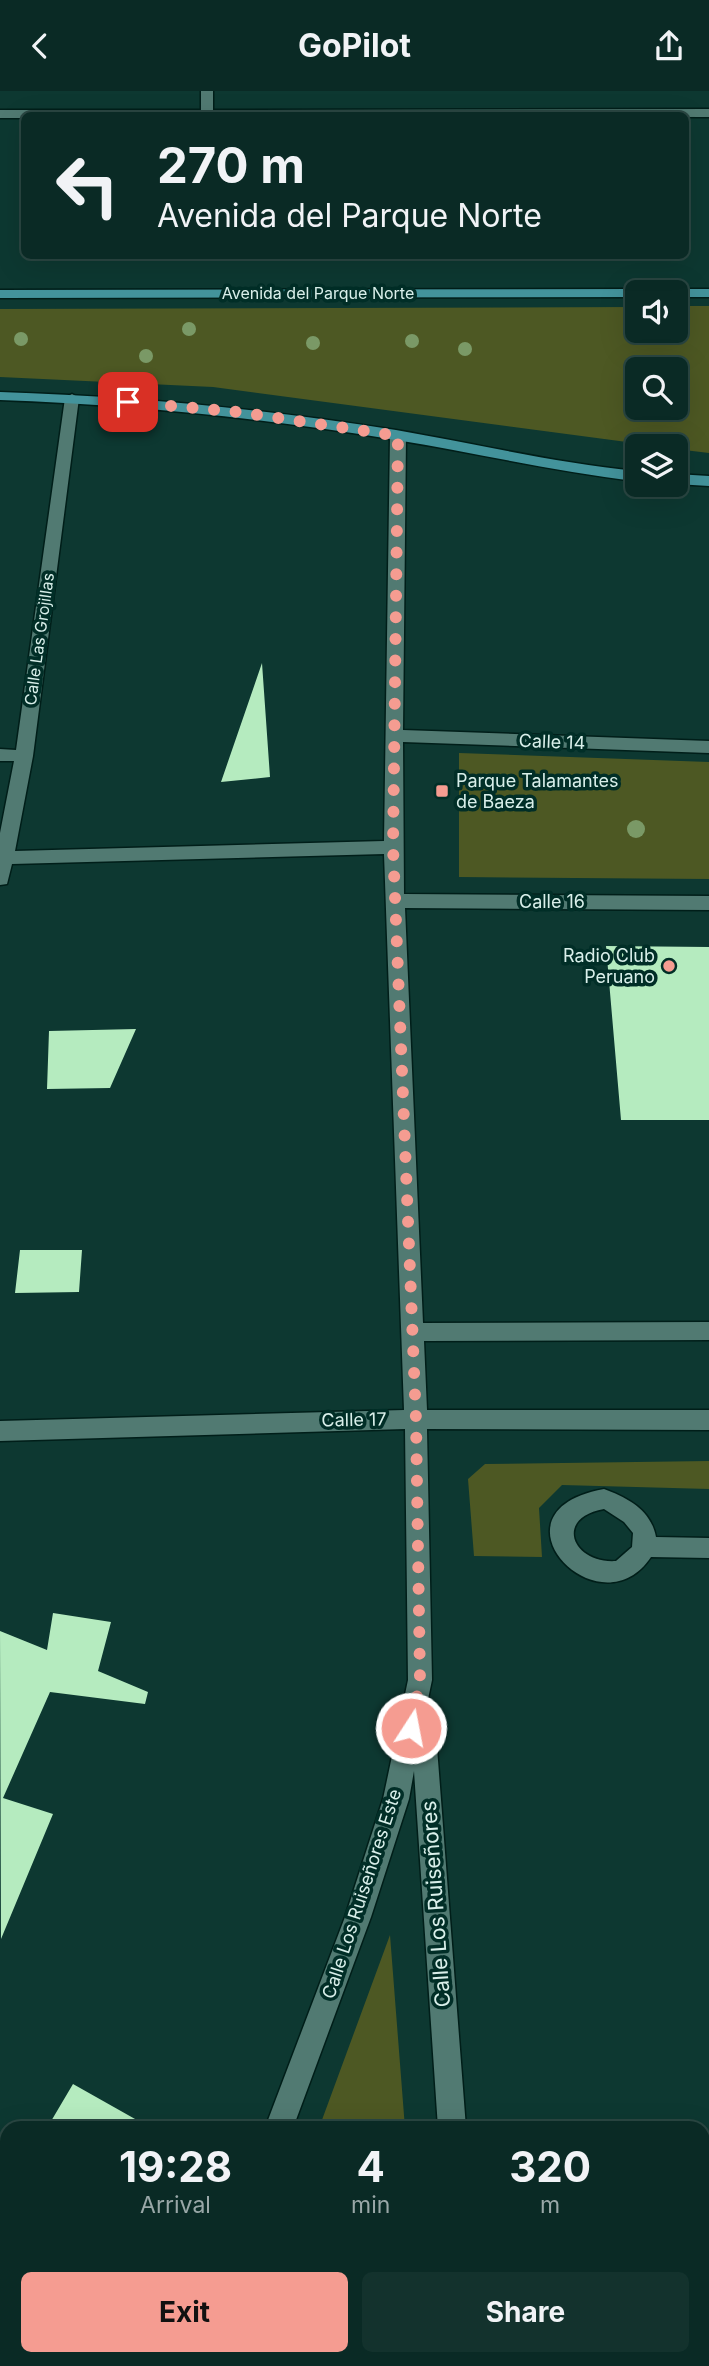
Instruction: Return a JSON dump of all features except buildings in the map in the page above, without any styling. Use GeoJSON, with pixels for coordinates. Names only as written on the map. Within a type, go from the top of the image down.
{"type":"FeatureCollection","features":[{"type":"Feature","properties":{"kind":"main road","name":"Avenida del Parque Norte"},"geometry":{"type":"LineString","coordinates":[[0,294],[625,293]]}},
{"type":"Feature","properties":{"kind":"main road"},"geometry":{"type":"LineString","coordinates":[[688,293],[709,293]]}},
{"type":"Feature","properties":{"kind":"main road"},"geometry":{"type":"LineString","coordinates":[[0,396],[72,398],[239,412],[398,436],[579,471],[625,475]]}},
{"type":"Feature","properties":{"kind":"main road"},"geometry":{"type":"LineString","coordinates":[[688,480],[709,481]]}},
{"type":"Feature","properties":{"kind":"street"},"geometry":{"type":"LineString","coordinates":[[207,91],[207,112]]}},
{"type":"Feature","properties":{"kind":"street"},"geometry":{"type":"LineString","coordinates":[[689,113],[709,113]]}},
{"type":"Feature","properties":{"kind":"street"},"geometry":{"type":"LineString","coordinates":[[0,114],[21,114]]}},
{"type":"Feature","properties":{"kind":"street","name":"Calle Las Grojillas"},"geometry":{"type":"LineString","coordinates":[[0,879],[24,756],[72,398]]}},
{"type":"Feature","properties":{"kind":"street","name":"Calle Los Ruiseñores Este"},"geometry":{"type":"LineString","coordinates":[[282,2121],[358,1917],[396,1799],[420,1680],[416,1420],[393,847],[398,436]]}},
{"type":"Feature","properties":{"kind":"street","name":"Calle 14"},"geometry":{"type":"LineString","coordinates":[[396,736],[709,747]]}},
{"type":"Feature","properties":{"kind":"street"},"geometry":{"type":"LineString","coordinates":[[0,755],[24,756]]}},
{"type":"Feature","properties":{"kind":"street"},"geometry":{"type":"LineString","coordinates":[[3,858],[393,847]]}},
{"type":"Feature","properties":{"kind":"street","name":"Calle 16"},"geometry":{"type":"LineString","coordinates":[[394,901],[709,903]]}},
{"type":"Feature","properties":{"kind":"street"},"geometry":{"type":"LineString","coordinates":[[412,1332],[709,1331]]}},
{"type":"Feature","properties":{"kind":"street","name":"Calle 17"},"geometry":{"type":"LineString","coordinates":[[0,1431],[416,1420],[709,1420]]}},
{"type":"Feature","properties":{"kind":"street"},"geometry":{"type":"LineString","coordinates":[[643,1547],[709,1548]]}},
{"type":"Feature","properties":{"kind":"street","name":"Calle Los Ruiseñores"},"geometry":{"type":"LineString","coordinates":[[420,1680],[452,2121]]}},
{"type":"Feature","properties":{"kind":"green space"},"geometry":{"type":"Polygon","coordinates":[[[688,306],[709,306],[709,453],[688,450],[688,434],[625,434],[625,442],[213,387],[0,377],[0,309],[625,307],[625,343],[688,343],[688,306]]]}},
{"type":"Feature","properties":{"kind":"green space"},"geometry":{"type":"Polygon","coordinates":[[[459,753],[709,762],[709,879],[459,877],[459,753]]]}},
{"type":"Feature","properties":{"kind":"green space"},"geometry":{"type":"Polygon","coordinates":[[[709,1461],[709,1489],[562,1485],[539,1508],[542,1557],[474,1556],[468,1479],[485,1464],[709,1461]]]}},
{"type":"Feature","properties":{"kind":"green space"},"geometry":{"type":"Polygon","coordinates":[[[390,1935],[404,2121],[322,2121],[390,1935]]]}},
{"type":"Feature","properties":{"kind":"place","name":"Parque Talamantes de Baeza"},"geometry":{"type":"Point","coordinates":[442,791]}},
{"type":"Feature","properties":{"kind":"place","name":"Radio Club Peruano"},"geometry":{"type":"Point","coordinates":[669,966]}},
{"type":"Feature","properties":{"kind":"route"},"geometry":{"type":"LineString","coordinates":[[128,402],[239,412],[398,436],[393,847],[416,1420],[420,1680],[411,1728]]}}]}
